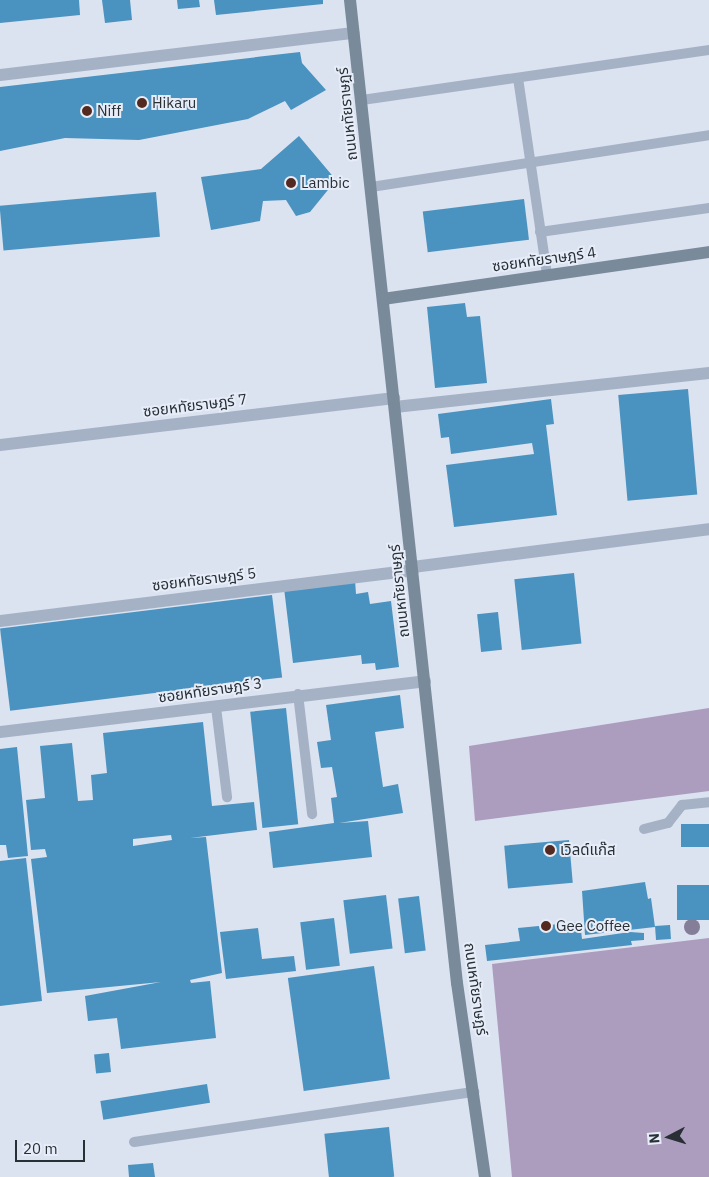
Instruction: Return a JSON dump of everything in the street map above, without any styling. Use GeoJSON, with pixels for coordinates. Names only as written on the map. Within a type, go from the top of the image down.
{"type":"FeatureCollection","features":[{"type":"Feature","properties":{"kind":"main road","name":"ถนนหทัยราษฎร์"},"geometry":{"type":"LineString","coordinates":[[350,0],[458,983],[485,1177]]}},
{"type":"Feature","properties":{"kind":"main road","name":"ซอยหทัยราษฎร์ 4"},"geometry":{"type":"LineString","coordinates":[[383,299],[709,252]]}},
{"type":"Feature","properties":{"kind":"street"},"geometry":{"type":"LineString","coordinates":[[0,74],[354,33]]}},
{"type":"Feature","properties":{"kind":"street","name":"ซอยหทัยราษฎร์ 7"},"geometry":{"type":"LineString","coordinates":[[0,445],[394,403],[709,373]]}},
{"type":"Feature","properties":{"kind":"street","name":"ซอยหทัยราษฎร์ 5"},"geometry":{"type":"LineString","coordinates":[[0,621],[413,569],[709,529]]}},
{"type":"Feature","properties":{"kind":"street","name":"ซอยหทัยราษฎร์ 3"},"geometry":{"type":"LineString","coordinates":[[0,732],[216,707],[298,694],[425,681]]}},
{"type":"Feature","properties":{"kind":"lane"},"geometry":{"type":"LineString","coordinates":[[362,100],[709,50]]}},
{"type":"Feature","properties":{"kind":"lane"},"geometry":{"type":"LineString","coordinates":[[518,78],[547,274]]}},
{"type":"Feature","properties":{"kind":"lane"},"geometry":{"type":"LineString","coordinates":[[371,187],[709,135]]}},
{"type":"Feature","properties":{"kind":"lane"},"geometry":{"type":"LineString","coordinates":[[540,232],[709,208]]}},
{"type":"Feature","properties":{"kind":"lane"},"geometry":{"type":"LineString","coordinates":[[298,694],[312,814]]}},
{"type":"Feature","properties":{"kind":"lane"},"geometry":{"type":"LineString","coordinates":[[216,707],[227,797]]}},
{"type":"Feature","properties":{"kind":"lane"},"geometry":{"type":"LineString","coordinates":[[644,829],[668,823],[682,805],[709,802]]}},
{"type":"Feature","properties":{"kind":"lane"},"geometry":{"type":"LineString","coordinates":[[134,1142],[474,1092]]}},
{"type":"Feature","properties":{"kind":"shaded area"},"geometry":{"type":"Polygon","coordinates":[[[709,708],[709,791],[475,821],[469,746],[709,708]]]}},
{"type":"Feature","properties":{"kind":"shaded area"},"geometry":{"type":"Polygon","coordinates":[[[709,938],[709,1177],[512,1177],[492,964],[709,938]]]}},
{"type":"Feature","properties":{"kind":"building"},"geometry":{"type":"Polygon","coordinates":[[[0,0],[79,0],[80,15],[0,23],[0,0]]]}},
{"type":"Feature","properties":{"kind":"building"},"geometry":{"type":"Polygon","coordinates":[[[102,0],[130,0],[132,20],[105,23],[102,0]]]}},
{"type":"Feature","properties":{"kind":"building"},"geometry":{"type":"Polygon","coordinates":[[[177,0],[199,0],[200,7],[178,9],[177,0]]]}},
{"type":"Feature","properties":{"kind":"building"},"geometry":{"type":"Polygon","coordinates":[[[214,0],[323,0],[323,4],[216,15],[214,0]]]}},
{"type":"Feature","properties":{"kind":"building"},"geometry":{"type":"Polygon","coordinates":[[[300,52],[302,63],[326,90],[291,110],[285,101],[248,119],[139,140],[65,138],[0,151],[0,87],[300,52]]]}},
{"type":"Feature","properties":{"kind":"building"},"geometry":{"type":"Polygon","coordinates":[[[299,136],[336,180],[310,212],[296,216],[286,200],[263,201],[260,221],[211,230],[201,177],[261,169],[299,136]]]}},
{"type":"Feature","properties":{"kind":"building"},"geometry":{"type":"Polygon","coordinates":[[[156,192],[160,237],[4,251],[0,206],[156,192]]]}},
{"type":"Feature","properties":{"kind":"building"},"geometry":{"type":"Polygon","coordinates":[[[524,199],[529,240],[428,252],[423,211],[524,199]]]}},
{"type":"Feature","properties":{"kind":"building"},"geometry":{"type":"Polygon","coordinates":[[[465,303],[467,317],[480,316],[487,383],[435,388],[427,307],[465,303]]]}},
{"type":"Feature","properties":{"kind":"building"},"geometry":{"type":"Polygon","coordinates":[[[688,389],[697,495],[628,501],[618,395],[688,389]]]}},
{"type":"Feature","properties":{"kind":"building"},"geometry":{"type":"Polygon","coordinates":[[[551,399],[554,424],[546,425],[557,515],[454,527],[446,465],[534,454],[532,443],[451,454],[449,437],[441,438],[438,414],[551,399]]]}},
{"type":"Feature","properties":{"kind":"building"},"geometry":{"type":"Polygon","coordinates":[[[574,573],[581,644],[522,650],[514,579],[574,573]]]}},
{"type":"Feature","properties":{"kind":"building"},"geometry":{"type":"Polygon","coordinates":[[[355,580],[356,594],[368,592],[370,604],[391,601],[399,667],[376,670],[375,663],[362,664],[361,655],[293,663],[284,588],[355,580]]]}},
{"type":"Feature","properties":{"kind":"building"},"geometry":{"type":"Polygon","coordinates":[[[272,595],[282,677],[10,711],[0,628],[272,595]]]}},
{"type":"Feature","properties":{"kind":"building"},"geometry":{"type":"Polygon","coordinates":[[[498,612],[502,650],[481,652],[477,614],[498,612]]]}},
{"type":"Feature","properties":{"kind":"building"},"geometry":{"type":"Polygon","coordinates":[[[400,695],[404,728],[375,732],[383,787],[398,784],[403,813],[339,823],[368,821],[372,857],[273,868],[269,832],[334,823],[331,798],[337,797],[332,767],[321,768],[317,742],[331,740],[326,705],[400,695]]]}},
{"type":"Feature","properties":{"kind":"building"},"geometry":{"type":"Polygon","coordinates":[[[286,708],[298,824],[262,828],[250,712],[286,708]]]}},
{"type":"Feature","properties":{"kind":"building"},"geometry":{"type":"Polygon","coordinates":[[[203,722],[212,806],[254,802],[257,830],[190,838],[206,837],[222,973],[190,980],[191,983],[210,981],[216,1038],[121,1049],[117,1018],[88,1021],[85,996],[161,982],[47,993],[31,859],[47,857],[45,849],[31,850],[26,800],[45,798],[40,746],[72,743],[78,801],[93,800],[91,775],[107,773],[103,733],[203,722]],[[171,835],[133,839],[133,846],[172,840],[171,835]]]}},
{"type":"Feature","properties":{"kind":"building"},"geometry":{"type":"Polygon","coordinates":[[[17,747],[28,856],[8,858],[6,845],[0,845],[0,749],[17,747]]]}},
{"type":"Feature","properties":{"kind":"building"},"geometry":{"type":"Polygon","coordinates":[[[681,824],[709,824],[709,847],[681,847],[681,824]]]}},
{"type":"Feature","properties":{"kind":"building"},"geometry":{"type":"Polygon","coordinates":[[[569,840],[573,883],[508,889],[504,846],[569,840]]]}},
{"type":"Feature","properties":{"kind":"building"},"geometry":{"type":"Polygon","coordinates":[[[26,858],[42,1001],[0,1006],[0,861],[26,858]]]}},
{"type":"Feature","properties":{"kind":"building"},"geometry":{"type":"Polygon","coordinates":[[[645,882],[648,899],[651,898],[655,927],[585,935],[582,891],[645,882]]]}},
{"type":"Feature","properties":{"kind":"building"},"geometry":{"type":"Polygon","coordinates":[[[677,885],[709,885],[709,920],[677,920],[677,885]]]}},
{"type":"Feature","properties":{"kind":"building"},"geometry":{"type":"Polygon","coordinates":[[[386,895],[393,949],[350,954],[343,900],[386,895]]]}},
{"type":"Feature","properties":{"kind":"building"},"geometry":{"type":"Polygon","coordinates":[[[419,896],[426,951],[405,953],[398,899],[419,896]]]}},
{"type":"Feature","properties":{"kind":"building"},"geometry":{"type":"Polygon","coordinates":[[[334,918],[340,966],[306,970],[300,922],[334,918]]]}},
{"type":"Feature","properties":{"kind":"building"},"geometry":{"type":"Polygon","coordinates":[[[580,922],[582,939],[630,932],[644,933],[644,940],[631,941],[632,945],[487,961],[485,945],[520,941],[518,928],[580,922]]]}},
{"type":"Feature","properties":{"kind":"building"},"geometry":{"type":"Polygon","coordinates":[[[670,925],[671,939],[656,940],[655,926],[670,925]]]}},
{"type":"Feature","properties":{"kind":"building"},"geometry":{"type":"Polygon","coordinates":[[[258,928],[262,959],[294,956],[296,971],[226,979],[220,932],[258,928]]]}},
{"type":"Feature","properties":{"kind":"building"},"geometry":{"type":"Polygon","coordinates":[[[374,966],[390,1079],[304,1091],[288,978],[374,966]]]}},
{"type":"Feature","properties":{"kind":"building"},"geometry":{"type":"Polygon","coordinates":[[[109,1053],[111,1072],[96,1073],[94,1055],[109,1053]]]}},
{"type":"Feature","properties":{"kind":"building"},"geometry":{"type":"Polygon","coordinates":[[[207,1084],[210,1103],[103,1120],[100,1101],[207,1084]]]}},
{"type":"Feature","properties":{"kind":"building"},"geometry":{"type":"Polygon","coordinates":[[[389,1127],[394,1177],[329,1177],[324,1134],[389,1127]]]}},
{"type":"Feature","properties":{"kind":"building"},"geometry":{"type":"Polygon","coordinates":[[[153,1163],[155,1177],[129,1177],[128,1165],[153,1163]]]}},
{"type":"Feature","properties":{"kind":"place","name":"Hikaru"},"geometry":{"type":"Point","coordinates":[142,103]}},
{"type":"Feature","properties":{"kind":"place","name":"Niff"},"geometry":{"type":"Point","coordinates":[87,111]}},
{"type":"Feature","properties":{"kind":"place","name":"Lambic"},"geometry":{"type":"Point","coordinates":[291,183]}},
{"type":"Feature","properties":{"kind":"place","name":"เวิลด์แก๊ส"},"geometry":{"type":"Point","coordinates":[550,850]}},
{"type":"Feature","properties":{"kind":"place","name":"Gee Coffee"},"geometry":{"type":"Point","coordinates":[546,926]}}]}
